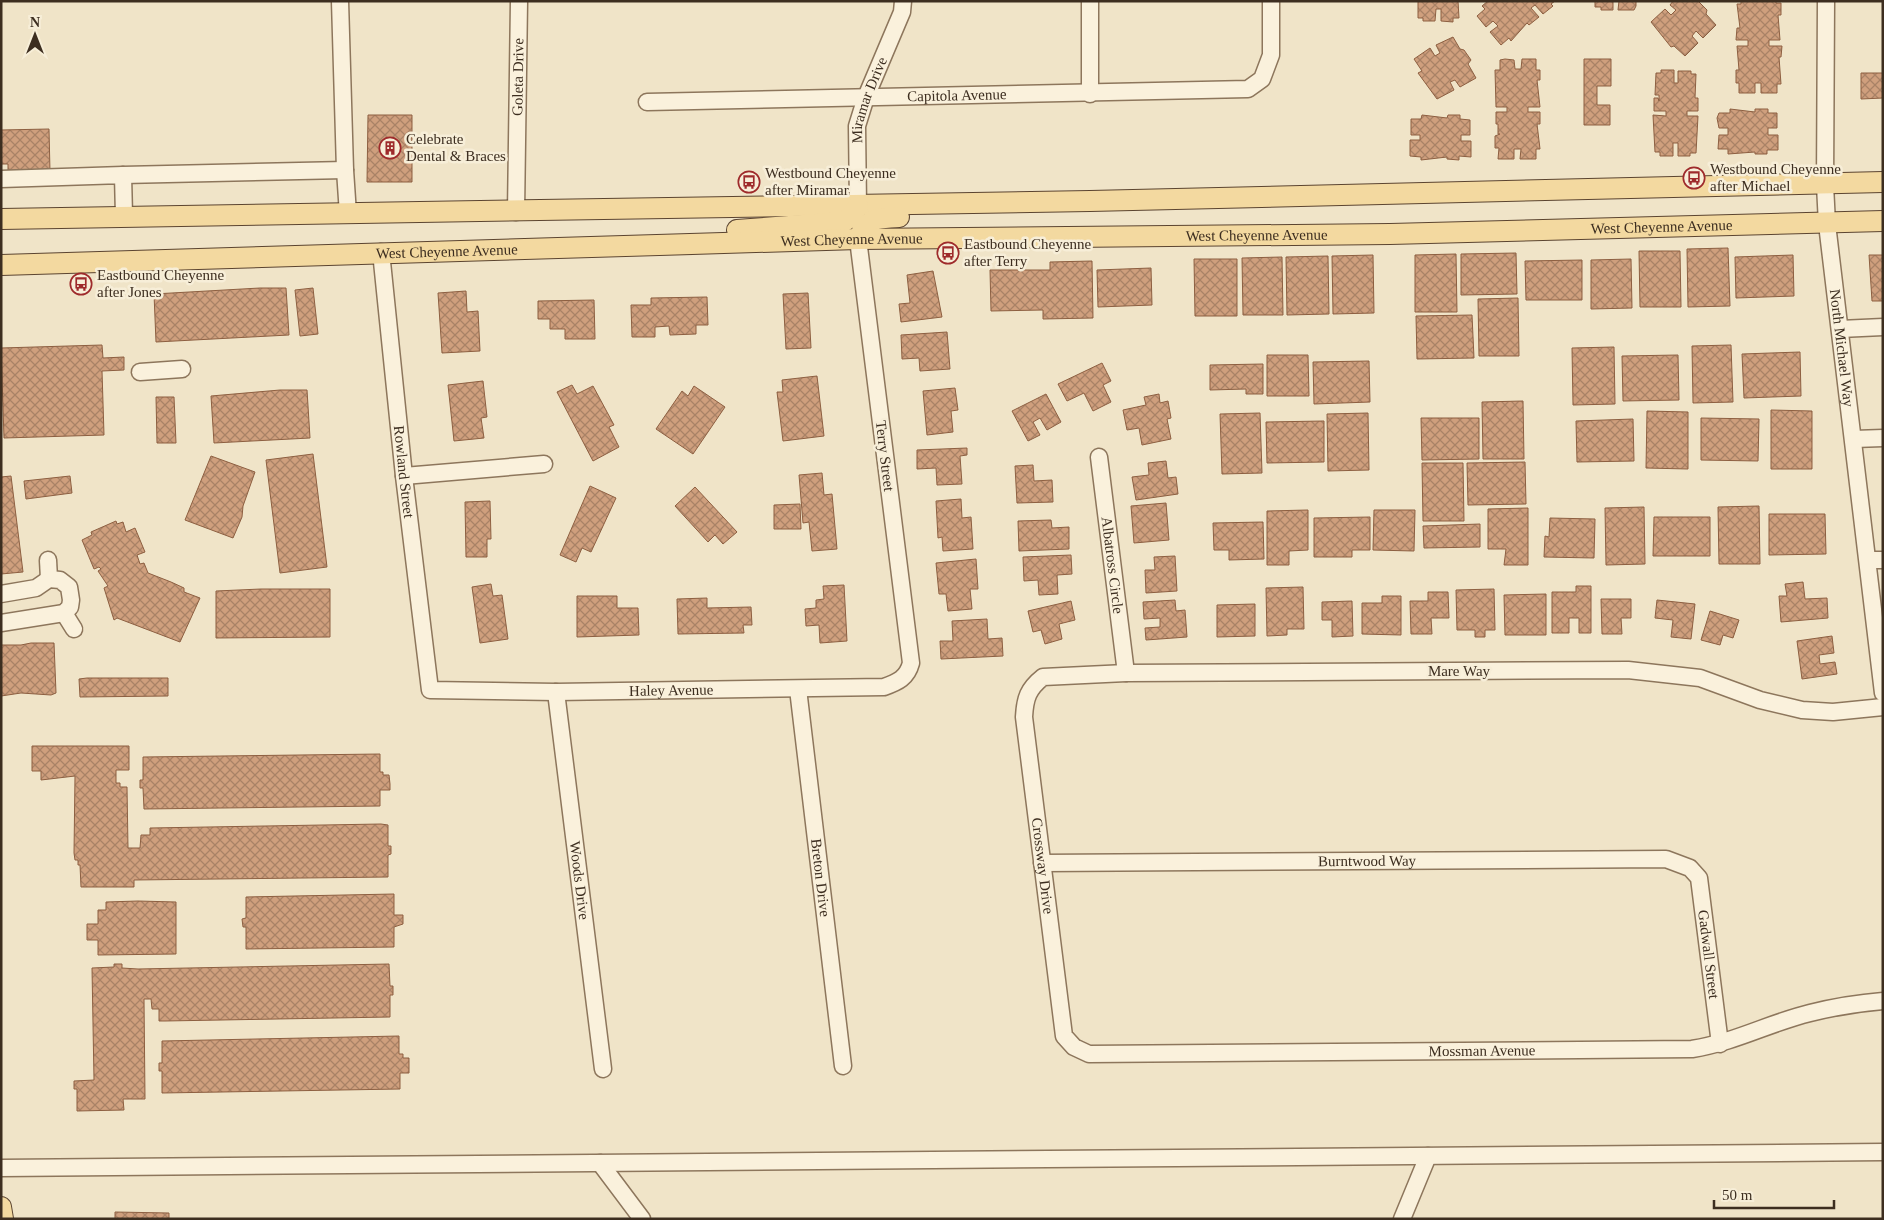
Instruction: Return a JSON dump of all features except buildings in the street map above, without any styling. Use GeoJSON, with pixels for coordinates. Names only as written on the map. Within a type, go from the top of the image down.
{"type":"FeatureCollection","features":[{"type":"Feature","properties":{"kind":"main road"},"geometry":{"type":"LineString","coordinates":[[1,218],[858,206],[1825,185],[1883,182]]}},
{"type":"Feature","properties":{"kind":"main road"},"geometry":{"type":"LineString","coordinates":[[858,240],[864,226],[874,219],[1059,209],[1090,201]]}},
{"type":"Feature","properties":{"kind":"main road"},"geometry":{"type":"LineString","coordinates":[[654,245],[683,234],[843,222],[851,216],[858,206]]}},
{"type":"Feature","properties":{"kind":"main road","name":"West Cheyenne Avenue"},"geometry":{"type":"LineString","coordinates":[[1,266],[381,252],[858,240],[1390,234],[1827,224],[1883,221]]}},
{"type":"Feature","properties":{"kind":"main road"},"geometry":{"type":"LineString","coordinates":[[1,1207],[3,1219]]}},
{"type":"Feature","properties":{"kind":"street"},"geometry":{"type":"LineString","coordinates":[[340,1],[348,214]]}},
{"type":"Feature","properties":{"kind":"street","name":"Goleta Drive"},"geometry":{"type":"LineString","coordinates":[[516,212],[519,1]]}},
{"type":"Feature","properties":{"kind":"street","name":"Miramar Drive"},"geometry":{"type":"LineString","coordinates":[[858,206],[857,126],[866,98],[902,12],[903,1]]}},
{"type":"Feature","properties":{"kind":"street"},"geometry":{"type":"LineString","coordinates":[[1090,1],[1090,94]]}},
{"type":"Feature","properties":{"kind":"street","name":"Capitola Avenue"},"geometry":{"type":"LineString","coordinates":[[647,102],[1248,90],[1262,79],[1271,55],[1271,1]]}},
{"type":"Feature","properties":{"kind":"street","name":"North Michael Way"},"geometry":{"type":"LineString","coordinates":[[1826,1],[1825,185],[1827,224],[1854,439],[1875,560],[1883,694]]}},
{"type":"Feature","properties":{"kind":"street"},"geometry":{"type":"LineString","coordinates":[[1,179],[345,170]]}},
{"type":"Feature","properties":{"kind":"street"},"geometry":{"type":"LineString","coordinates":[[123,175],[124,216]]}},
{"type":"Feature","properties":{"kind":"street","name":"Terry Street"},"geometry":{"type":"LineString","coordinates":[[858,240],[911,663],[908,672]]}},
{"type":"Feature","properties":{"kind":"street","name":"Rowland Street"},"geometry":{"type":"LineString","coordinates":[[381,252],[404,476],[430,690]]}},
{"type":"Feature","properties":{"kind":"street"},"geometry":{"type":"LineString","coordinates":[[1840,329],[1883,327]]}},
{"type":"Feature","properties":{"kind":"street"},"geometry":{"type":"LineString","coordinates":[[140,372],[182,369]]}},
{"type":"Feature","properties":{"kind":"street"},"geometry":{"type":"LineString","coordinates":[[1854,439],[1883,438]]}},
{"type":"Feature","properties":{"kind":"street","name":"Albatross Circle"},"geometry":{"type":"LineString","coordinates":[[1099,457],[1126,673]]}},
{"type":"Feature","properties":{"kind":"street"},"geometry":{"type":"LineString","coordinates":[[404,476],[544,464]]}},
{"type":"Feature","properties":{"kind":"street"},"geometry":{"type":"LineString","coordinates":[[48,560],[49,579]]}},
{"type":"Feature","properties":{"kind":"street"},"geometry":{"type":"LineString","coordinates":[[1,594],[36,588],[49,579],[60,580],[68,587],[71,600],[70,607],[64,613],[1,623]]}},
{"type":"Feature","properties":{"kind":"street"},"geometry":{"type":"LineString","coordinates":[[64,613],[74,629]]}},
{"type":"Feature","properties":{"kind":"street","name":"Mare Way"},"geometry":{"type":"LineString","coordinates":[[1033,685],[1043,676],[1126,673],[1628,670],[1700,678],[1760,700],[1802,710],[1833,712],[1883,707]]}},
{"type":"Feature","properties":{"kind":"street","name":"Haley Avenue"},"geometry":{"type":"LineString","coordinates":[[430,690],[556,692],[884,687],[899,682],[908,672]]}},
{"type":"Feature","properties":{"kind":"street","name":"Crossway Drive"},"geometry":{"type":"LineString","coordinates":[[1033,685],[1025,697],[1024,717],[1064,1036],[1074,1047]]}},
{"type":"Feature","properties":{"kind":"street","name":"Breton Drive"},"geometry":{"type":"LineString","coordinates":[[798,689],[843,1066]]}},
{"type":"Feature","properties":{"kind":"street","name":"Woods Drive"},"geometry":{"type":"LineString","coordinates":[[556,692],[603,1069]]}},
{"type":"Feature","properties":{"kind":"street","name":"Burntwood Way"},"geometry":{"type":"LineString","coordinates":[[1042,864],[1666,859],[1690,868]]}},
{"type":"Feature","properties":{"kind":"street","name":"Gadwall Street"},"geometry":{"type":"LineString","coordinates":[[1690,868],[1699,878],[1720,1044]]}},
{"type":"Feature","properties":{"kind":"street","name":"Mossman Avenue"},"geometry":{"type":"LineString","coordinates":[[1074,1047],[1088,1054],[1692,1049],[1720,1044],[1809,1013],[1854,1004],[1883,1001]]}},
{"type":"Feature","properties":{"kind":"street"},"geometry":{"type":"LineString","coordinates":[[1,1168],[1883,1152]]}},
{"type":"Feature","properties":{"kind":"street"},"geometry":{"type":"LineString","coordinates":[[1402,1219],[1428,1156]]}},
{"type":"Feature","properties":{"kind":"street"},"geometry":{"type":"LineString","coordinates":[[600,1163],[642,1219]]}},
{"type":"Feature","properties":{"kind":"place","name":"Celebrate Dental & Braces"},"geometry":{"type":"Point","coordinates":[390,148]}},
{"type":"Feature","properties":{"kind":"place","name":"Westbound Cheyenne after Michael"},"geometry":{"type":"Point","coordinates":[1694,178]}},
{"type":"Feature","properties":{"kind":"place","name":"Westbound Cheyenne after Miramar"},"geometry":{"type":"Point","coordinates":[749,182]}},
{"type":"Feature","properties":{"kind":"place","name":"Eastbound Cheyenne after Terry"},"geometry":{"type":"Point","coordinates":[948,253]}},
{"type":"Feature","properties":{"kind":"place","name":"Eastbound Cheyenne after Jones"},"geometry":{"type":"Point","coordinates":[81,284]}}]}
